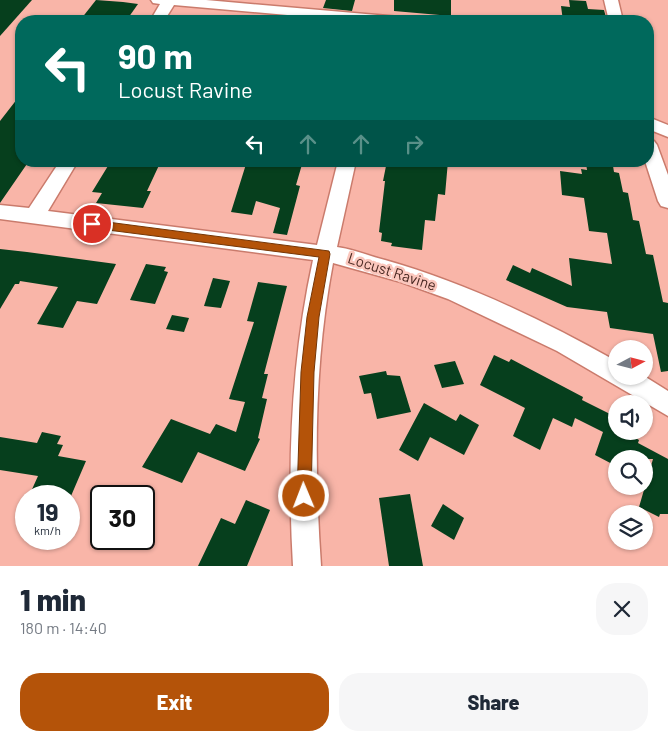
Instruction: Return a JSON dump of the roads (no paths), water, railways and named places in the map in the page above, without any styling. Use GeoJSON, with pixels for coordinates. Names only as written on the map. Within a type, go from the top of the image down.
{"type":"FeatureCollection","features":[{"type":"Feature","properties":{"kind":"street"},"geometry":{"type":"LineString","coordinates":[[160,15],[166,0],[356,15]]}},
{"type":"Feature","properties":{"kind":"street"},"geometry":{"type":"LineString","coordinates":[[611,0],[615,15]]}},
{"type":"Feature","properties":{"kind":"street"},"geometry":{"type":"LineString","coordinates":[[654,126],[668,130]]}},
{"type":"Feature","properties":{"kind":"street"},"geometry":{"type":"LineString","coordinates":[[654,161],[668,201]]}},
{"type":"Feature","properties":{"kind":"street"},"geometry":{"type":"LineString","coordinates":[[34,217],[65,167]]}},
{"type":"Feature","properties":{"kind":"street"},"geometry":{"type":"LineString","coordinates":[[307,566],[303,458],[307,372],[313,317],[325,254],[346,167]]}},
{"type":"Feature","properties":{"kind":"street","name":"Locust Ravine"},"geometry":{"type":"LineString","coordinates":[[0,212],[341,256],[404,274],[456,293],[565,344],[608,368]]}},
{"type":"Feature","properties":{"kind":"street"},"geometry":{"type":"LineString","coordinates":[[637,385],[668,404]]}}]}
